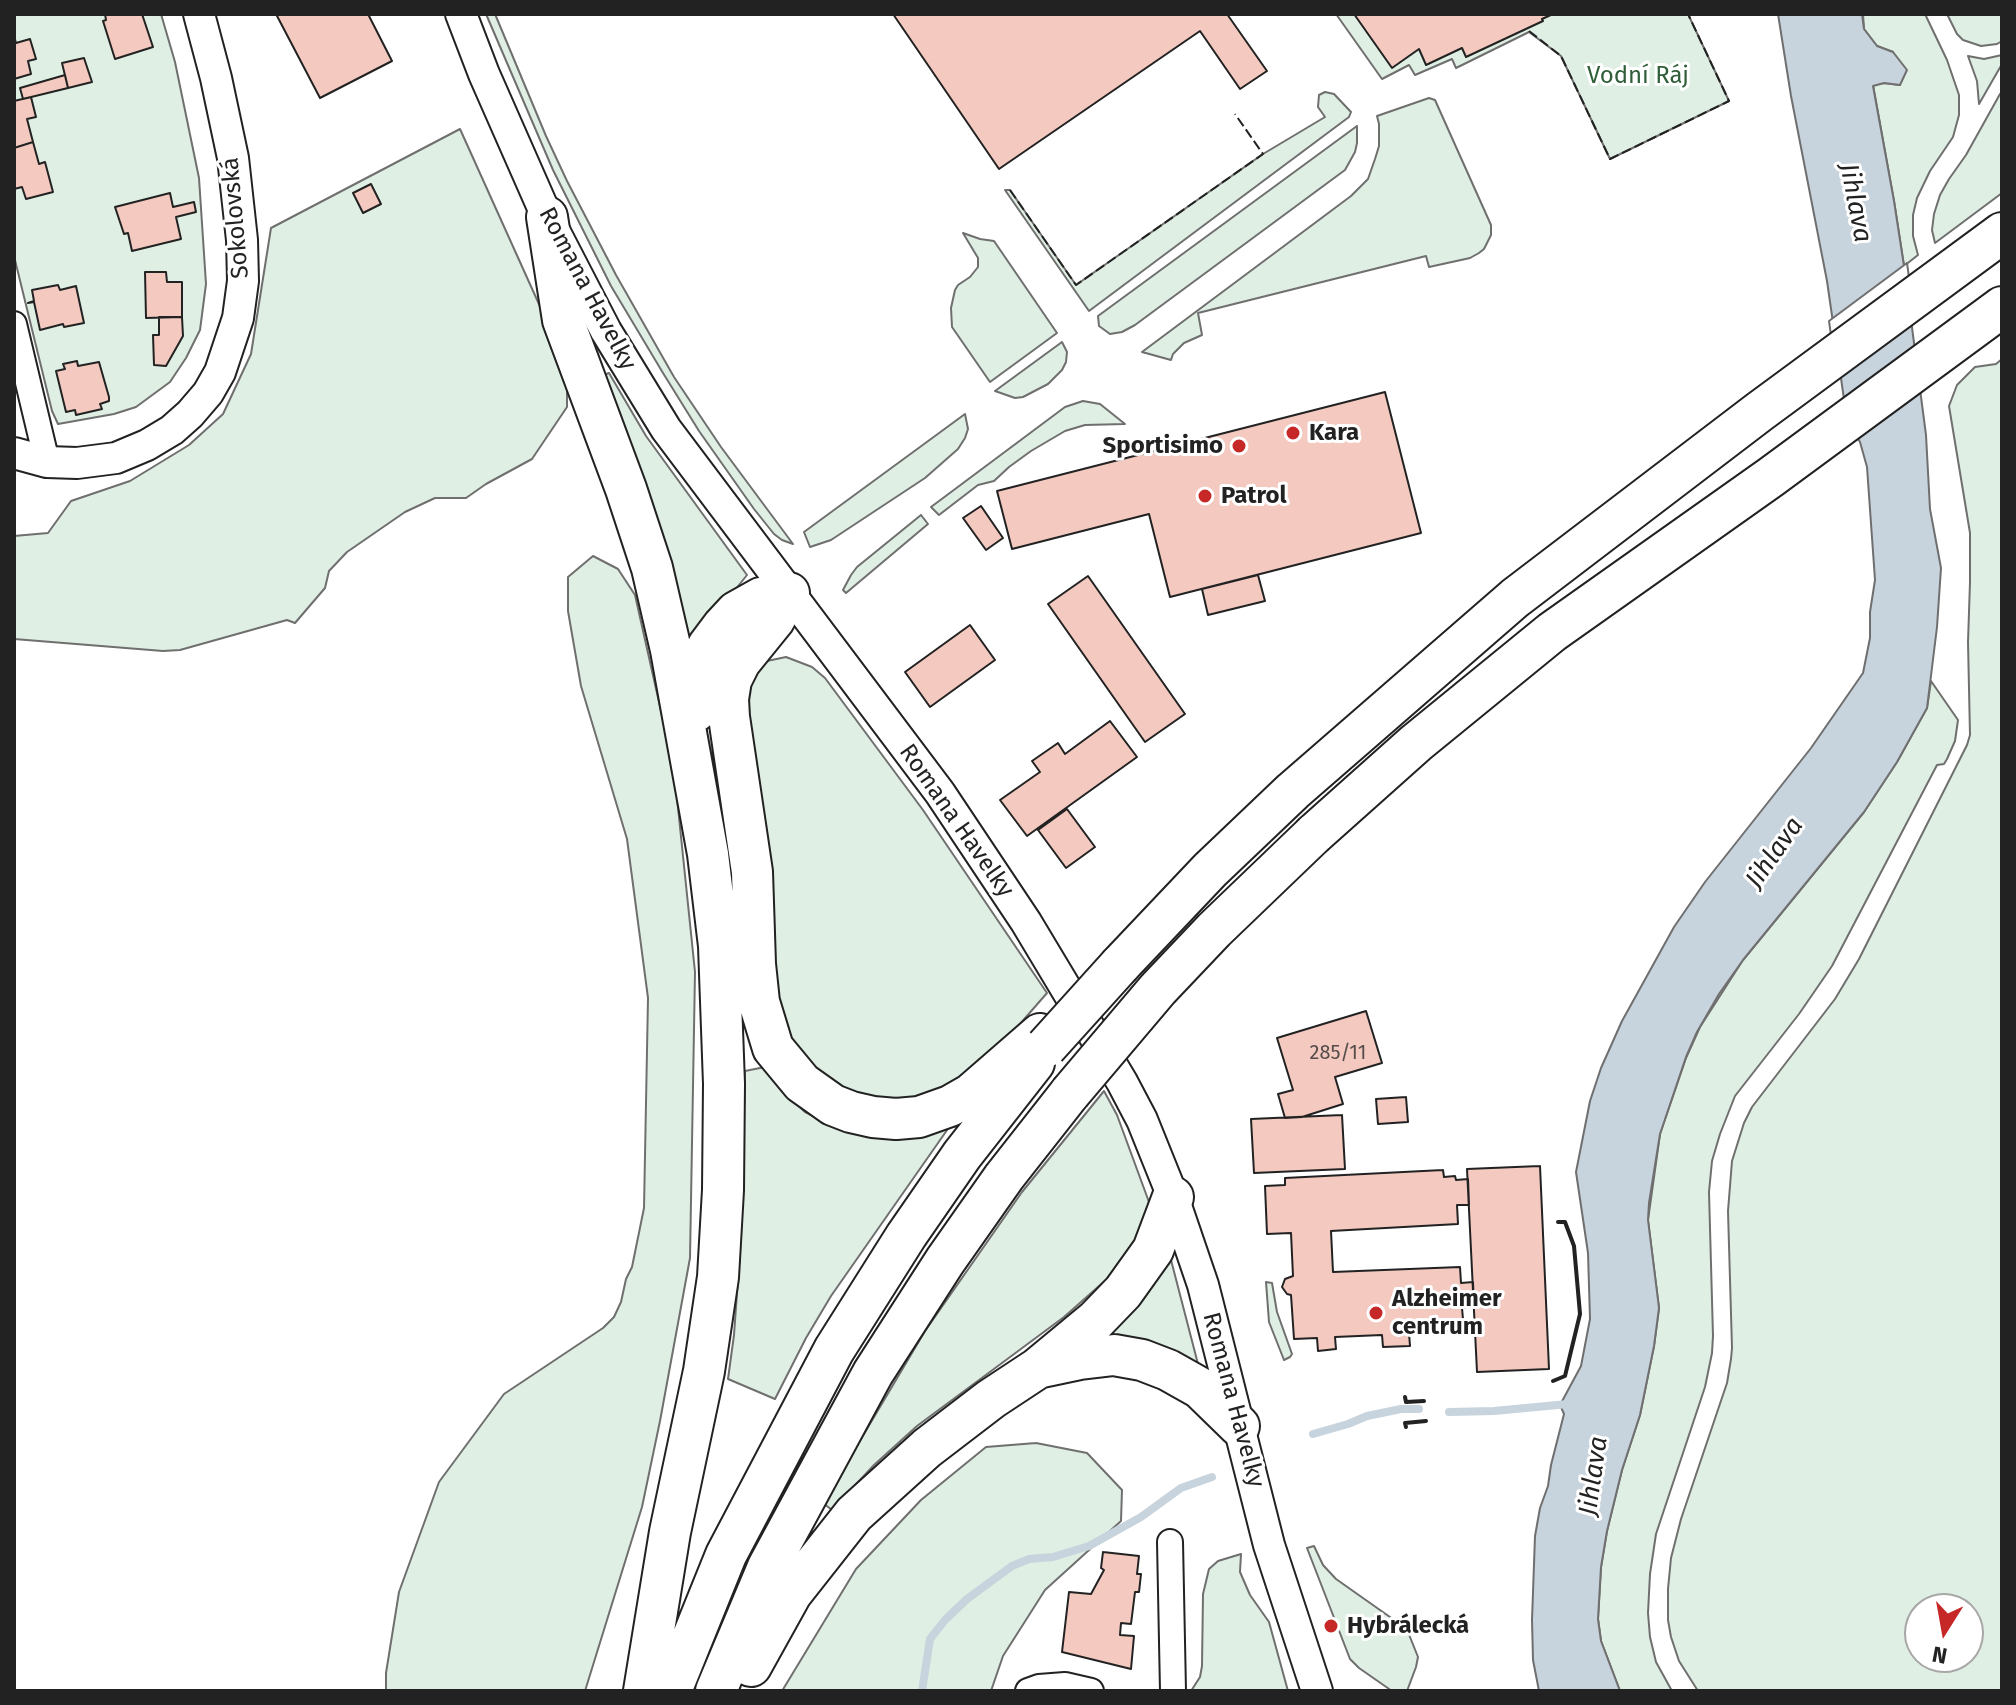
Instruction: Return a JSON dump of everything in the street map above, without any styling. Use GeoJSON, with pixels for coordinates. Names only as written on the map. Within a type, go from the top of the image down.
{"type":"FeatureCollection","features":[{"type":"Feature","properties":{"kind":"highway"},"geometry":{"type":"LineString","coordinates":[[547,217],[563,320],[652,568],[696,777],[719,946],[724,1084],[718,1277],[704,1371],[670,1532],[644,1691]]}},
{"type":"Feature","properties":{"kind":"highway"},"geometry":{"type":"LineString","coordinates":[[789,593],[774,620],[740,662],[731,680],[728,699],[752,872],[759,1002],[773,1048],[802,1083],[833,1105],[851,1112],[896,1119],[919,1117],[950,1106],[971,1094],[1043,1041],[1210,870],[1293,791],[1515,598],[1759,412],[1993,240]]}},
{"type":"Feature","properties":{"kind":"highway"},"geometry":{"type":"LineString","coordinates":[[716,1691],[768,1567],[873,1373],[1004,1177],[1158,989],[1314,834],[1416,743],[1552,632],[1771,477],[2000,308]]}},
{"type":"Feature","properties":{"kind":"highway"},"geometry":{"type":"LineString","coordinates":[[696,777],[698,667],[708,646],[736,612],[761,598],[789,593]]}},
{"type":"Feature","properties":{"kind":"highway"},"geometry":{"type":"LineString","coordinates":[[671,1691],[726,1555],[834,1350],[906,1236],[1043,1041]]}},
{"type":"Feature","properties":{"kind":"highway"},"geometry":{"type":"LineString","coordinates":[[737,1691],[791,1594],[854,1514],[927,1448],[1038,1368],[1096,1320],[1123,1292],[1153,1250],[1173,1197]]}},
{"type":"Feature","properties":{"kind":"highway"},"geometry":{"type":"LineString","coordinates":[[1038,1368],[1114,1355],[1142,1360],[1200,1388],[1239,1426]]}},
{"type":"Feature","properties":{"kind":"street","name":"Sokolovská"},"geometry":{"type":"LineString","coordinates":[[14,453],[47,462],[77,463],[116,458],[172,430],[208,393],[220,372],[238,318],[243,281],[242,240],[233,158],[199,14]]}},
{"type":"Feature","properties":{"kind":"street","name":"Romana Havelky"},"geometry":{"type":"LineString","coordinates":[[461,14],[547,217],[606,331],[666,429],[940,793],[1026,922],[1142,1120],[1203,1285],[1269,1545],[1317,1691]]}},
{"type":"Feature","properties":{"kind":"street"},"geometry":{"type":"LineString","coordinates":[[14,324],[47,462]]}},
{"type":"Feature","properties":{"kind":"street"},"geometry":{"type":"LineString","coordinates":[[1170,1542],[1173,1691]]}},
{"type":"Feature","properties":{"kind":"street"},"geometry":{"type":"LineString","coordinates":[[1028,1691],[1065,1685],[1091,1691]]}},
{"type":"Feature","properties":{"kind":"green space"},"geometry":{"type":"Polygon","coordinates":[[[14,14],[161,14],[175,62],[199,178],[206,284],[200,330],[186,358],[170,382],[136,407],[58,424],[52,411],[14,256],[14,14]]]}},
{"type":"Feature","properties":{"kind":"green space"},"geometry":{"type":"Polygon","coordinates":[[[486,14],[495,14],[567,181],[674,377],[793,544],[774,534],[754,509],[699,431],[611,286],[553,170],[486,14]]]}},
{"type":"Feature","properties":{"kind":"green space","name":"Vodní Ráj"},"geometry":{"type":"Polygon","coordinates":[[[1336,14],[1688,14],[1729,101],[1610,159],[1561,56],[1529,32],[1456,68],[1452,59],[1415,75],[1409,65],[1382,79],[1336,14]]]}},
{"type":"Feature","properties":{"kind":"green space"},"geometry":{"type":"Polygon","coordinates":[[[1863,14],[1925,14],[1947,60],[1959,95],[1959,115],[1953,137],[1930,171],[1917,198],[1913,236],[1918,255],[1904,266],[1873,85],[1900,85],[1893,52],[1877,46],[1864,29],[1863,14]]]}},
{"type":"Feature","properties":{"kind":"green space"},"geometry":{"type":"Polygon","coordinates":[[[1947,14],[2002,14],[2002,41],[1981,46],[1963,40],[1947,14]]]}},
{"type":"Feature","properties":{"kind":"green space"},"geometry":{"type":"Polygon","coordinates":[[[2002,55],[2002,64],[1979,104],[1977,81],[1968,56],[1984,59],[2002,55]]]}},
{"type":"Feature","properties":{"kind":"green space"},"geometry":{"type":"Polygon","coordinates":[[[1325,92],[1334,94],[1351,112],[1349,117],[1089,311],[1005,190],[1010,190],[1076,285],[1263,154],[1325,117],[1318,107],[1319,95],[1325,92]]]}},
{"type":"Feature","properties":{"kind":"green space"},"geometry":{"type":"Polygon","coordinates":[[[2000,94],[2002,193],[1935,243],[1932,230],[1940,195],[2000,94]]]}},
{"type":"Feature","properties":{"kind":"green space"},"geometry":{"type":"Polygon","coordinates":[[[1429,98],[1435,100],[1491,225],[1491,235],[1484,249],[1470,258],[1429,267],[1426,256],[1198,313],[1202,335],[1184,343],[1171,360],[1142,352],[1351,196],[1368,179],[1375,159],[1379,146],[1377,116],[1429,98]]]}},
{"type":"Feature","properties":{"kind":"green space"},"geometry":{"type":"Polygon","coordinates":[[[1357,126],[1355,152],[1345,170],[1135,325],[1110,334],[1099,326],[1098,316],[1357,126]]]}},
{"type":"Feature","properties":{"kind":"green space"},"geometry":{"type":"Polygon","coordinates":[[[460,129],[552,333],[567,381],[567,407],[532,459],[466,498],[435,498],[405,512],[347,552],[329,571],[325,588],[295,623],[287,620],[180,650],[163,651],[14,639],[14,536],[48,533],[71,501],[130,481],[189,445],[223,414],[251,354],[271,228],[460,129]]]}},
{"type":"Feature","properties":{"kind":"green space"},"geometry":{"type":"Polygon","coordinates":[[[963,233],[994,241],[1057,333],[990,382],[952,327],[951,308],[955,290],[978,267],[978,258],[963,233]]]}},
{"type":"Feature","properties":{"kind":"green space"},"geometry":{"type":"Polygon","coordinates":[[[1062,342],[1067,352],[1066,362],[1048,384],[1023,397],[1015,398],[995,391],[1062,342]]]}},
{"type":"Feature","properties":{"kind":"green space"},"geometry":{"type":"Polygon","coordinates":[[[2002,359],[2002,1691],[1698,1691],[1679,1661],[1671,1637],[1668,1589],[1671,1558],[1681,1519],[1727,1383],[1731,1359],[1728,1211],[1732,1161],[1752,1107],[1835,999],[1859,959],[1967,745],[1970,735],[1970,533],[1949,406],[1957,385],[1975,367],[1996,364],[2002,359]]]}},
{"type":"Feature","properties":{"kind":"green space"},"geometry":{"type":"Polygon","coordinates":[[[609,373],[646,436],[747,575],[691,645],[601,376],[609,373]]]}},
{"type":"Feature","properties":{"kind":"green space"},"geometry":{"type":"Polygon","coordinates":[[[1083,401],[1100,404],[1125,424],[1085,425],[1065,431],[1031,451],[994,481],[978,485],[939,515],[931,507],[1065,407],[1083,401]]]}},
{"type":"Feature","properties":{"kind":"green space"},"geometry":{"type":"Polygon","coordinates":[[[965,414],[968,429],[965,438],[958,449],[925,478],[831,540],[810,547],[804,532],[965,414]]]}},
{"type":"Feature","properties":{"kind":"green space"},"geometry":{"type":"Polygon","coordinates":[[[921,515],[928,524],[846,593],[843,590],[857,567],[921,515]]]}},
{"type":"Feature","properties":{"kind":"green space"},"geometry":{"type":"Polygon","coordinates":[[[593,556],[618,569],[635,595],[674,769],[695,972],[690,1258],[642,1507],[585,1691],[386,1691],[399,1592],[439,1482],[504,1394],[603,1328],[614,1317],[632,1267],[644,1208],[648,998],[627,839],[581,686],[568,611],[568,577],[593,556]]]}},
{"type":"Feature","properties":{"kind":"green space"},"geometry":{"type":"Polygon","coordinates":[[[786,657],[812,667],[825,678],[923,810],[1047,993],[986,1063],[940,1094],[885,1105],[816,1079],[778,1019],[749,745],[747,694],[759,668],[767,661],[786,657]]]}},
{"type":"Feature","properties":{"kind":"green space"},"geometry":{"type":"Polygon","coordinates":[[[1931,681],[1958,720],[1955,741],[1947,759],[1944,764],[1937,765],[1832,966],[1735,1096],[1720,1134],[1712,1161],[1709,1192],[1712,1353],[1705,1387],[1656,1534],[1650,1574],[1650,1637],[1656,1662],[1672,1691],[1620,1691],[1601,1641],[1598,1619],[1601,1567],[1607,1531],[1640,1415],[1654,1346],[1659,1308],[1648,1220],[1660,1134],[1700,1027],[1743,960],[1864,812],[1927,708],[1931,681]]]}},
{"type":"Feature","properties":{"kind":"green space"},"geometry":{"type":"Polygon","coordinates":[[[765,1067],[778,1086],[805,1112],[839,1128],[952,1123],[831,1296],[775,1399],[728,1379],[740,1251],[745,1071],[765,1067]]]}},
{"type":"Feature","properties":{"kind":"green space"},"geometry":{"type":"Polygon","coordinates":[[[1104,1091],[1117,1115],[1149,1202],[1143,1229],[1124,1264],[1064,1317],[917,1426],[874,1465],[832,1510],[823,1503],[925,1331],[1022,1192],[1104,1091]]]}},
{"type":"Feature","properties":{"kind":"green space"},"geometry":{"type":"Polygon","coordinates":[[[1171,1260],[1198,1364],[1196,1367],[1094,1338],[1161,1263],[1171,1260]]]}},
{"type":"Feature","properties":{"kind":"green space"},"geometry":{"type":"Polygon","coordinates":[[[1266,1282],[1272,1283],[1277,1312],[1292,1354],[1284,1360],[1269,1322],[1266,1282]]]}},
{"type":"Feature","properties":{"kind":"green space"},"geometry":{"type":"Polygon","coordinates":[[[1036,1443],[1087,1453],[1122,1490],[1121,1521],[1045,1590],[1003,1656],[991,1691],[782,1691],[856,1569],[921,1500],[986,1447],[1036,1443]]]}},
{"type":"Feature","properties":{"kind":"green space"},"geometry":{"type":"Polygon","coordinates":[[[1314,1546],[1323,1565],[1336,1579],[1408,1632],[1418,1657],[1407,1691],[1392,1691],[1350,1659],[1307,1548],[1314,1546]]]}},
{"type":"Feature","properties":{"kind":"green space"},"geometry":{"type":"Polygon","coordinates":[[[1241,1554],[1240,1572],[1250,1595],[1269,1622],[1288,1691],[1191,1691],[1200,1677],[1202,1666],[1203,1594],[1209,1569],[1218,1561],[1241,1554]]]}},
{"type":"Feature","properties":{"kind":"water","name":"Jihlava"},"geometry":{"type":"Polygon","coordinates":[[[1778,14],[1862,14],[1864,29],[1877,46],[1893,52],[1907,70],[1900,85],[1884,83],[1873,86],[1904,266],[1926,435],[1930,509],[1941,568],[1927,708],[1864,812],[1743,960],[1719,994],[1686,1057],[1660,1134],[1649,1203],[1648,1220],[1659,1308],[1654,1346],[1640,1415],[1607,1531],[1601,1567],[1598,1619],[1601,1641],[1620,1691],[1539,1691],[1533,1660],[1535,1536],[1564,1414],[1560,1405],[1581,1366],[1590,1319],[1588,1253],[1576,1172],[1590,1101],[1622,1021],[1674,927],[1705,882],[1811,748],[1863,673],[1870,638],[1875,580],[1867,467],[1860,442],[1847,420],[1827,281],[1778,14]]]}},
{"type":"Feature","properties":{"kind":"pier"},"geometry":{"type":"Polygon","coordinates":[[[1907,263],[1915,320],[1837,378],[1829,321],[1907,263]]]}},
{"type":"Feature","properties":{"kind":"building"},"geometry":{"type":"Polygon","coordinates":[[[105,14],[142,14],[153,47],[115,59],[103,21],[106,20],[105,14]]]}},
{"type":"Feature","properties":{"kind":"building"},"geometry":{"type":"Polygon","coordinates":[[[276,14],[368,14],[392,61],[320,98],[276,14]]]}},
{"type":"Feature","properties":{"kind":"building"},"geometry":{"type":"Polygon","coordinates":[[[893,14],[1227,14],[1267,71],[1240,89],[1200,31],[999,169],[893,14]]]}},
{"type":"Feature","properties":{"kind":"building"},"geometry":{"type":"Polygon","coordinates":[[[1354,14],[1553,14],[1466,57],[1462,48],[1426,65],[1419,49],[1392,68],[1354,14]]]}},
{"type":"Feature","properties":{"kind":"building"},"geometry":{"type":"Polygon","coordinates":[[[14,36],[16,43],[30,39],[36,59],[28,61],[31,74],[14,79],[14,36]]]}},
{"type":"Feature","properties":{"kind":"building"},"geometry":{"type":"Polygon","coordinates":[[[84,58],[92,82],[68,88],[62,63],[84,58]]]}},
{"type":"Feature","properties":{"kind":"building"},"geometry":{"type":"Polygon","coordinates":[[[65,75],[68,88],[23,99],[20,88],[65,75]]]}},
{"type":"Feature","properties":{"kind":"building"},"geometry":{"type":"Polygon","coordinates":[[[31,97],[36,117],[27,119],[33,142],[14,148],[14,101],[31,97]]]}},
{"type":"Feature","properties":{"kind":"building"},"geometry":{"type":"Polygon","coordinates":[[[33,142],[39,164],[45,162],[53,192],[26,199],[22,187],[14,189],[14,148],[33,142]]]}},
{"type":"Feature","properties":{"kind":"building"},"geometry":{"type":"Polygon","coordinates":[[[371,184],[381,204],[363,213],[353,193],[371,184]]]}},
{"type":"Feature","properties":{"kind":"building"},"geometry":{"type":"Polygon","coordinates":[[[170,193],[173,207],[194,202],[196,212],[176,217],[181,239],[132,251],[128,233],[124,234],[115,207],[170,193]]]}},
{"type":"Feature","properties":{"kind":"building"},"geometry":{"type":"Polygon","coordinates":[[[145,272],[166,272],[167,282],[182,282],[182,317],[146,318],[145,272]]]}},
{"type":"Feature","properties":{"kind":"building"},"geometry":{"type":"Polygon","coordinates":[[[58,285],[60,290],[76,286],[84,323],[40,330],[34,302],[28,303],[34,301],[32,290],[58,285]]]}},
{"type":"Feature","properties":{"kind":"building"},"geometry":{"type":"Polygon","coordinates":[[[159,317],[182,317],[183,336],[166,366],[154,365],[153,335],[159,335],[159,317]]]}},
{"type":"Feature","properties":{"kind":"building"},"geometry":{"type":"Polygon","coordinates":[[[77,361],[78,366],[99,362],[109,397],[109,401],[100,404],[102,409],[76,415],[75,410],[66,412],[56,371],[65,369],[63,364],[77,361]]]}},
{"type":"Feature","properties":{"kind":"building","name":"Patrol"},"geometry":{"type":"Polygon","coordinates":[[[1385,392],[1421,533],[1170,597],[1149,514],[1012,549],[997,491],[1385,392]]]}},
{"type":"Feature","properties":{"kind":"building"},"geometry":{"type":"Polygon","coordinates":[[[981,506],[1003,538],[986,550],[963,518],[981,506]]]}},
{"type":"Feature","properties":{"kind":"building"},"geometry":{"type":"Polygon","coordinates":[[[1258,575],[1265,601],[1208,615],[1202,589],[1258,575]]]}},
{"type":"Feature","properties":{"kind":"building"},"geometry":{"type":"Polygon","coordinates":[[[1088,576],[1185,714],[1145,742],[1048,604],[1088,576]]]}},
{"type":"Feature","properties":{"kind":"building"},"geometry":{"type":"Polygon","coordinates":[[[970,625],[995,660],[930,707],[905,672],[970,625]]]}},
{"type":"Feature","properties":{"kind":"building"},"geometry":{"type":"Polygon","coordinates":[[[1110,721],[1137,757],[1027,836],[1000,800],[1040,772],[1032,761],[1058,743],[1065,754],[1110,721]]]}},
{"type":"Feature","properties":{"kind":"building"},"geometry":{"type":"Polygon","coordinates":[[[1067,809],[1095,847],[1066,868],[1038,830],[1067,809]]]}},
{"type":"Feature","properties":{"kind":"building"},"geometry":{"type":"Polygon","coordinates":[[[1366,1011],[1382,1063],[1335,1077],[1343,1104],[1302,1117],[1285,1118],[1278,1094],[1293,1090],[1277,1038],[1366,1011]]]}},
{"type":"Feature","properties":{"kind":"building"},"geometry":{"type":"Polygon","coordinates":[[[1406,1097],[1408,1122],[1378,1124],[1376,1099],[1406,1097]]]}},
{"type":"Feature","properties":{"kind":"building"},"geometry":{"type":"Polygon","coordinates":[[[1342,1115],[1345,1169],[1254,1173],[1251,1119],[1342,1115]]]}},
{"type":"Feature","properties":{"kind":"building"},"geometry":{"type":"Polygon","coordinates":[[[1540,1166],[1549,1369],[1477,1372],[1467,1169],[1540,1166]]]}},
{"type":"Feature","properties":{"kind":"building"},"geometry":{"type":"Polygon","coordinates":[[[1443,1170],[1444,1177],[1468,1179],[1469,1205],[1457,1205],[1458,1224],[1331,1231],[1333,1272],[1460,1267],[1461,1283],[1473,1282],[1474,1307],[1462,1308],[1464,1330],[1409,1333],[1410,1346],[1383,1347],[1382,1335],[1335,1337],[1336,1349],[1318,1351],[1317,1338],[1294,1339],[1291,1295],[1282,1287],[1285,1279],[1293,1276],[1291,1233],[1267,1234],[1265,1186],[1285,1185],[1285,1178],[1443,1170]]]}},
{"type":"Feature","properties":{"kind":"building"},"geometry":{"type":"Polygon","coordinates":[[[1103,1552],[1139,1556],[1139,1592],[1135,1592],[1131,1624],[1121,1623],[1120,1635],[1134,1636],[1131,1669],[1062,1652],[1069,1592],[1091,1594],[1104,1570],[1101,1568],[1103,1552]]]}},
{"type":"Feature","properties":{"kind":"waterway"},"geometry":{"type":"LineString","coordinates":[[1449,1412],[1568,1404]]}},
{"type":"Feature","properties":{"kind":"waterway"},"geometry":{"type":"LineString","coordinates":[[1313,1434],[1367,1416],[1401,1409],[1419,1409]]}},
{"type":"Feature","properties":{"kind":"waterway"},"geometry":{"type":"LineString","coordinates":[[922,1691],[930,1639],[967,1599],[1012,1566],[1029,1559],[1053,1557],[1089,1546],[1141,1517],[1181,1488],[1212,1477]]}},
{"type":"Feature","properties":{"kind":"fence"},"geometry":{"type":"LineString","coordinates":[[1529,31],[1561,56],[1610,159],[1729,101],[1688,14]]}},
{"type":"Feature","properties":{"kind":"fence"},"geometry":{"type":"LineString","coordinates":[[1010,190],[1076,285],[1263,154],[1235,114]]}},
{"type":"Feature","properties":{"kind":"wall"},"geometry":{"type":"LineString","coordinates":[[1553,1381],[1565,1376],[1580,1314],[1574,1246],[1565,1222],[1558,1222]]}},
{"type":"Feature","properties":{"kind":"wall"},"geometry":{"type":"LineString","coordinates":[[1405,1397],[1406,1402],[1424,1401]]}},
{"type":"Feature","properties":{"kind":"wall"},"geometry":{"type":"LineString","coordinates":[[1406,1427],[1405,1423],[1426,1421]]}},
{"type":"Feature","properties":{"kind":"place","name":"Kara"},"geometry":{"type":"Point","coordinates":[1293,433]}},
{"type":"Feature","properties":{"kind":"place","name":"Sportisimo"},"geometry":{"type":"Point","coordinates":[1239,446]}},
{"type":"Feature","properties":{"kind":"place","name":"Patrol"},"geometry":{"type":"Point","coordinates":[1205,496]}},
{"type":"Feature","properties":{"kind":"place","name":"Alzheimer centrum"},"geometry":{"type":"Point","coordinates":[1376,1313]}},
{"type":"Feature","properties":{"kind":"place","name":"Hybrálecká"},"geometry":{"type":"Point","coordinates":[1331,1626]}}]}
